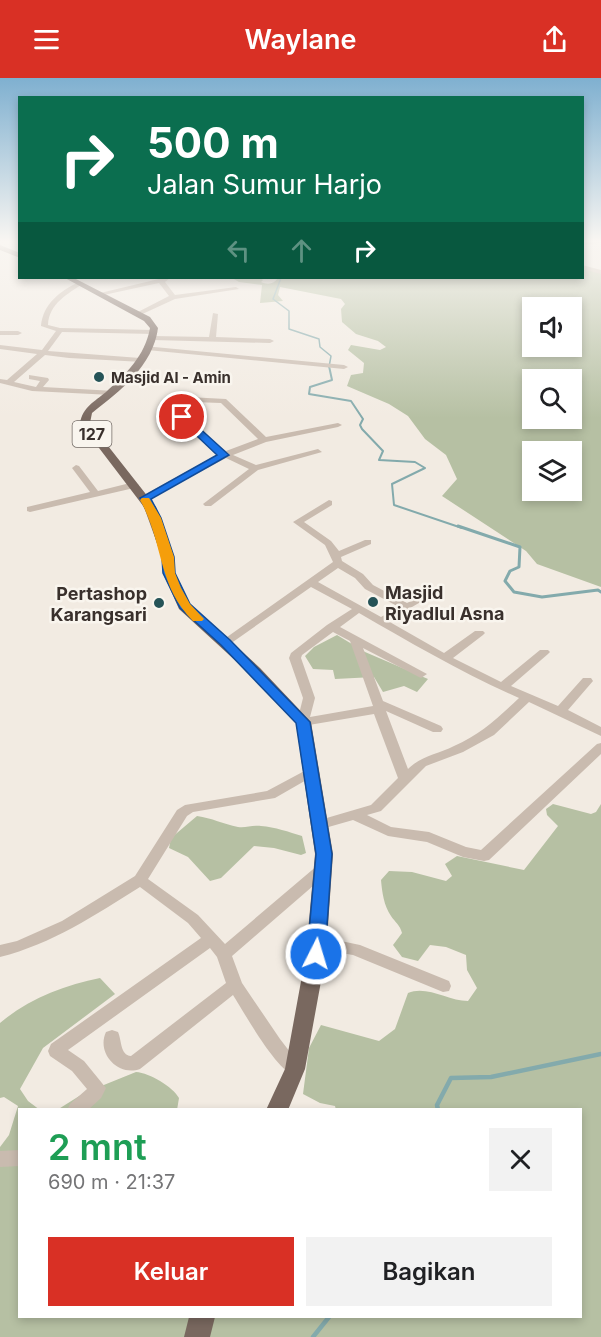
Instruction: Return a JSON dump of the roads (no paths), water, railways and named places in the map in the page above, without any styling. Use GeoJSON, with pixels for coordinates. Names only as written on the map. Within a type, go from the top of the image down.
{"type":"FeatureCollection","features":[{"type":"Feature","properties":{"kind":"main road"},"geometry":{"type":"LineString","coordinates":[[112,301],[151,322],[154,335]]}},
{"type":"Feature","properties":{"kind":"main road","name":"127"},"geometry":{"type":"LineString","coordinates":[[154,335],[140,360],[112,393],[87,412],[85,423],[140,492],[156,518],[168,557],[169,573],[184,606],[226,642],[303,722]]}},
{"type":"Feature","properties":{"kind":"main road"},"geometry":{"type":"LineString","coordinates":[[278,1108],[295,1069],[316,954],[324,854],[303,722]]}},
{"type":"Feature","properties":{"kind":"main road"},"geometry":{"type":"LineString","coordinates":[[197,1337],[202,1318]]}},
{"type":"Feature","properties":{"kind":"street"},"geometry":{"type":"LineString","coordinates":[[56,301],[44,321],[44,326],[60,330],[270,341]]}},
{"type":"Feature","properties":{"kind":"street"},"geometry":{"type":"LineString","coordinates":[[138,314],[165,301]]}},
{"type":"Feature","properties":{"kind":"street"},"geometry":{"type":"LineString","coordinates":[[212,339],[215,314]]}},
{"type":"Feature","properties":{"kind":"street"},"geometry":{"type":"LineString","coordinates":[[4,382],[44,352],[60,330]]}},
{"type":"Feature","properties":{"kind":"street"},"geometry":{"type":"LineString","coordinates":[[0,333],[18,333]]}},
{"type":"Feature","properties":{"kind":"street"},"geometry":{"type":"LineString","coordinates":[[0,347],[140,360]]}},
{"type":"Feature","properties":{"kind":"street"},"geometry":{"type":"LineString","coordinates":[[147,348],[344,367]]}},
{"type":"Feature","properties":{"kind":"street"},"geometry":{"type":"LineString","coordinates":[[32,378],[45,380],[38,389]]}},
{"type":"Feature","properties":{"kind":"street"},"geometry":{"type":"LineString","coordinates":[[4,382],[38,389],[112,393]]}},
{"type":"Feature","properties":{"kind":"street"},"geometry":{"type":"LineString","coordinates":[[255,468],[224,455],[182,417],[184,407],[189,400],[223,401],[264,440]]}},
{"type":"Feature","properties":{"kind":"street"},"geometry":{"type":"LineString","coordinates":[[30,509],[95,493],[140,492],[264,440],[338,425]]}},
{"type":"Feature","properties":{"kind":"street"},"geometry":{"type":"LineString","coordinates":[[208,504],[255,468],[318,452]]}},
{"type":"Feature","properties":{"kind":"street"},"geometry":{"type":"LineString","coordinates":[[76,468],[95,493]]}},
{"type":"Feature","properties":{"kind":"street"},"geometry":{"type":"LineString","coordinates":[[329,503],[298,522],[328,543],[336,559],[359,576],[369,587],[407,607]]}},
{"type":"Feature","properties":{"kind":"street"},"geometry":{"type":"LineString","coordinates":[[226,642],[310,582],[336,559],[368,542]]}},
{"type":"Feature","properties":{"kind":"street"},"geometry":{"type":"LineString","coordinates":[[310,582],[445,658],[502,687],[561,710],[601,732]]}},
{"type":"Feature","properties":{"kind":"street"},"geometry":{"type":"LineString","coordinates":[[379,622],[419,600]]}},
{"type":"Feature","properties":{"kind":"street"},"geometry":{"type":"LineString","coordinates":[[357,610],[299,650],[295,658],[308,691],[303,722],[379,707],[437,729]]}},
{"type":"Feature","properties":{"kind":"street"},"geometry":{"type":"LineString","coordinates":[[332,627],[421,674]]}},
{"type":"Feature","properties":{"kind":"street"},"geometry":{"type":"LineString","coordinates":[[445,658],[479,633]]}},
{"type":"Feature","properties":{"kind":"street"},"geometry":{"type":"LineString","coordinates":[[354,638],[405,778]]}},
{"type":"Feature","properties":{"kind":"street"},"geometry":{"type":"LineString","coordinates":[[502,687],[544,652]]}},
{"type":"Feature","properties":{"kind":"street"},"geometry":{"type":"LineString","coordinates":[[561,710],[587,681]]}},
{"type":"Feature","properties":{"kind":"street"},"geometry":{"type":"LineString","coordinates":[[318,825],[375,808],[421,763],[459,748],[490,732],[527,697]]}},
{"type":"Feature","properties":{"kind":"street"},"geometry":{"type":"LineString","coordinates":[[355,815],[388,831],[429,837],[463,852],[484,856],[601,747]]}},
{"type":"Feature","properties":{"kind":"street"},"geometry":{"type":"LineString","coordinates":[[0,951],[20,946],[67,925],[140,880],[182,813],[190,808],[270,795],[310,772]]}},
{"type":"Feature","properties":{"kind":"street"},"geometry":{"type":"LineString","coordinates":[[224,954],[323,869]]}},
{"type":"Feature","properties":{"kind":"street"},"geometry":{"type":"LineString","coordinates":[[140,880],[193,919],[224,954],[235,985],[274,1044],[295,1069]]}},
{"type":"Feature","properties":{"kind":"street"},"geometry":{"type":"LineString","coordinates":[[78,1108],[95,1094],[97,1088],[78,1066],[56,1051],[57,1048],[210,940]]}},
{"type":"Feature","properties":{"kind":"street"},"geometry":{"type":"LineString","coordinates":[[316,954],[341,947],[355,950],[442,986]]}},
{"type":"Feature","properties":{"kind":"street"},"geometry":{"type":"LineString","coordinates":[[112,1037],[115,1055],[123,1063],[134,1064],[235,985]]}},
{"type":"Feature","properties":{"kind":"street"},"geometry":{"type":"LineString","coordinates":[[0,1159],[18,1158]]}},
{"type":"Feature","properties":{"kind":"waterway"},"geometry":{"type":"LineString","coordinates":[[275,301],[289,311],[289,329],[319,339],[320,347],[331,356],[329,366]]}},
{"type":"Feature","properties":{"kind":"waterway"},"geometry":{"type":"LineString","coordinates":[[329,366],[332,380],[310,387],[309,394],[351,401],[363,419],[360,425],[362,429],[383,451],[379,460],[415,462],[425,468],[392,484],[394,505],[462,528]]}},
{"type":"Feature","properties":{"kind":"waterway"},"geometry":{"type":"LineString","coordinates":[[458,526],[520,547],[519,567],[510,571],[505,581],[514,592],[542,597],[598,590],[601,592]]}},
{"type":"Feature","properties":{"kind":"waterway"},"geometry":{"type":"LineString","coordinates":[[438,1108],[451,1078],[491,1077],[601,1054]]}},
{"type":"Feature","properties":{"kind":"waterway"},"geometry":{"type":"LineString","coordinates":[[313,1337],[328,1318]]}},
{"type":"Feature","properties":{"kind":"place","name":"Masjid Al - Amin"},"geometry":{"type":"Point","coordinates":[99,377]}},
{"type":"Feature","properties":{"kind":"place","name":"Masjid Riyadlul Asna"},"geometry":{"type":"Point","coordinates":[373,602]}},
{"type":"Feature","properties":{"kind":"place","name":"Pertashop Karangsari"},"geometry":{"type":"Point","coordinates":[159,603]}}]}
